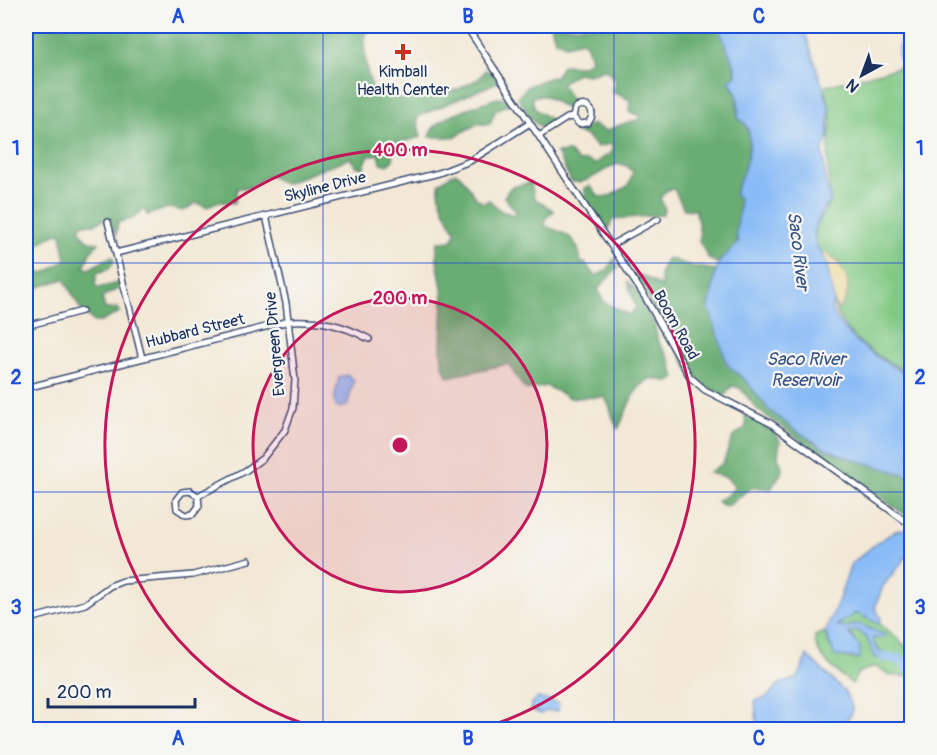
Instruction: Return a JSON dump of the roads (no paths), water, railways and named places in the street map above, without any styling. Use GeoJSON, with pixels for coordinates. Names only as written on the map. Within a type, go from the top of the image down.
{"type":"FeatureCollection","features":[{"type":"Feature","properties":{"kind":"street","name":"Boom Road"},"geometry":{"type":"LineString","coordinates":[[466,26],[645,297],[684,369],[695,383],[772,424],[912,526]]}},
{"type":"Feature","properties":{"kind":"street"},"geometry":{"type":"LineString","coordinates":[[539,136],[573,117]]}},
{"type":"Feature","properties":{"kind":"street","name":"Skyline Drive"},"geometry":{"type":"LineString","coordinates":[[116,254],[454,168],[484,153],[530,123]]}},
{"type":"Feature","properties":{"kind":"street","name":"Evergreen Drive"},"geometry":{"type":"LineString","coordinates":[[198,496],[258,462],[285,430],[295,394],[284,286],[267,216]]}},
{"type":"Feature","properties":{"kind":"street"},"geometry":{"type":"LineString","coordinates":[[611,245],[658,219]]}},
{"type":"Feature","properties":{"kind":"street"},"geometry":{"type":"LineString","coordinates":[[108,222],[142,358]]}},
{"type":"Feature","properties":{"kind":"street"},"geometry":{"type":"LineString","coordinates":[[26,326],[82,311]]}},
{"type":"Feature","properties":{"kind":"street","name":"Hubbard Street"},"geometry":{"type":"LineString","coordinates":[[26,388],[289,321],[329,323],[346,327],[369,339]]}},
{"type":"Feature","properties":{"kind":"street","name":"Evergreen Drive"},"geometry":{"type":"LineString","coordinates":[[190,491],[198,496],[200,506],[193,514],[186,515],[177,509],[175,502],[180,493],[190,491]]}},
{"type":"Feature","properties":{"kind":"street"},"geometry":{"type":"LineString","coordinates":[[26,620],[85,604],[110,586],[123,581],[193,575],[249,560]]}},
{"type":"Feature","properties":{"kind":"water","name":"Saco River Reservoir"},"geometry":{"type":"Polygon","coordinates":[[[718,26],[803,26],[829,106],[828,138],[823,150],[826,184],[831,202],[823,209],[814,231],[816,245],[826,261],[834,301],[831,308],[855,340],[911,377],[911,476],[855,460],[824,448],[769,410],[747,382],[727,364],[709,308],[716,270],[720,261],[739,242],[736,233],[740,203],[739,198],[734,195],[745,166],[750,143],[745,124],[738,118],[736,93],[729,81],[736,75],[736,69],[718,26]]]}},
{"type":"Feature","properties":{"kind":"water"},"geometry":{"type":"Polygon","coordinates":[[[902,26],[911,26],[911,71],[904,67],[898,57],[902,26]]]}},
{"type":"Feature","properties":{"kind":"water"},"geometry":{"type":"Polygon","coordinates":[[[348,375],[354,380],[347,406],[337,408],[334,401],[339,377],[348,375]]]}},
{"type":"Feature","properties":{"kind":"water"},"geometry":{"type":"Polygon","coordinates":[[[911,523],[911,551],[883,586],[875,608],[881,618],[879,624],[856,613],[837,625],[843,628],[859,624],[885,635],[883,638],[873,638],[875,647],[884,654],[897,659],[875,657],[867,638],[857,630],[848,633],[860,647],[860,658],[835,656],[825,632],[851,564],[878,542],[897,530],[907,529],[911,523]]]}},
{"type":"Feature","properties":{"kind":"water"},"geometry":{"type":"Polygon","coordinates":[[[807,655],[845,692],[853,710],[851,715],[844,722],[817,729],[753,729],[757,722],[755,701],[767,697],[778,685],[798,678],[807,655]]]}},
{"type":"Feature","properties":{"kind":"water"},"geometry":{"type":"Polygon","coordinates":[[[538,698],[559,703],[558,711],[546,711],[541,714],[531,710],[531,703],[538,698]]]}},
{"type":"Feature","properties":{"kind":"waterway"},"geometry":{"type":"LineString","coordinates":[[883,657],[899,659],[912,672]]}},
{"type":"Feature","properties":{"kind":"place","name":"Kimball Health Center"},"geometry":{"type":"Point","coordinates":[403,52]}},
{"type":"Feature","properties":{"kind":"water label","name":"Saco River"},"geometry":{"type":"Point","coordinates":[798,251]}}]}
